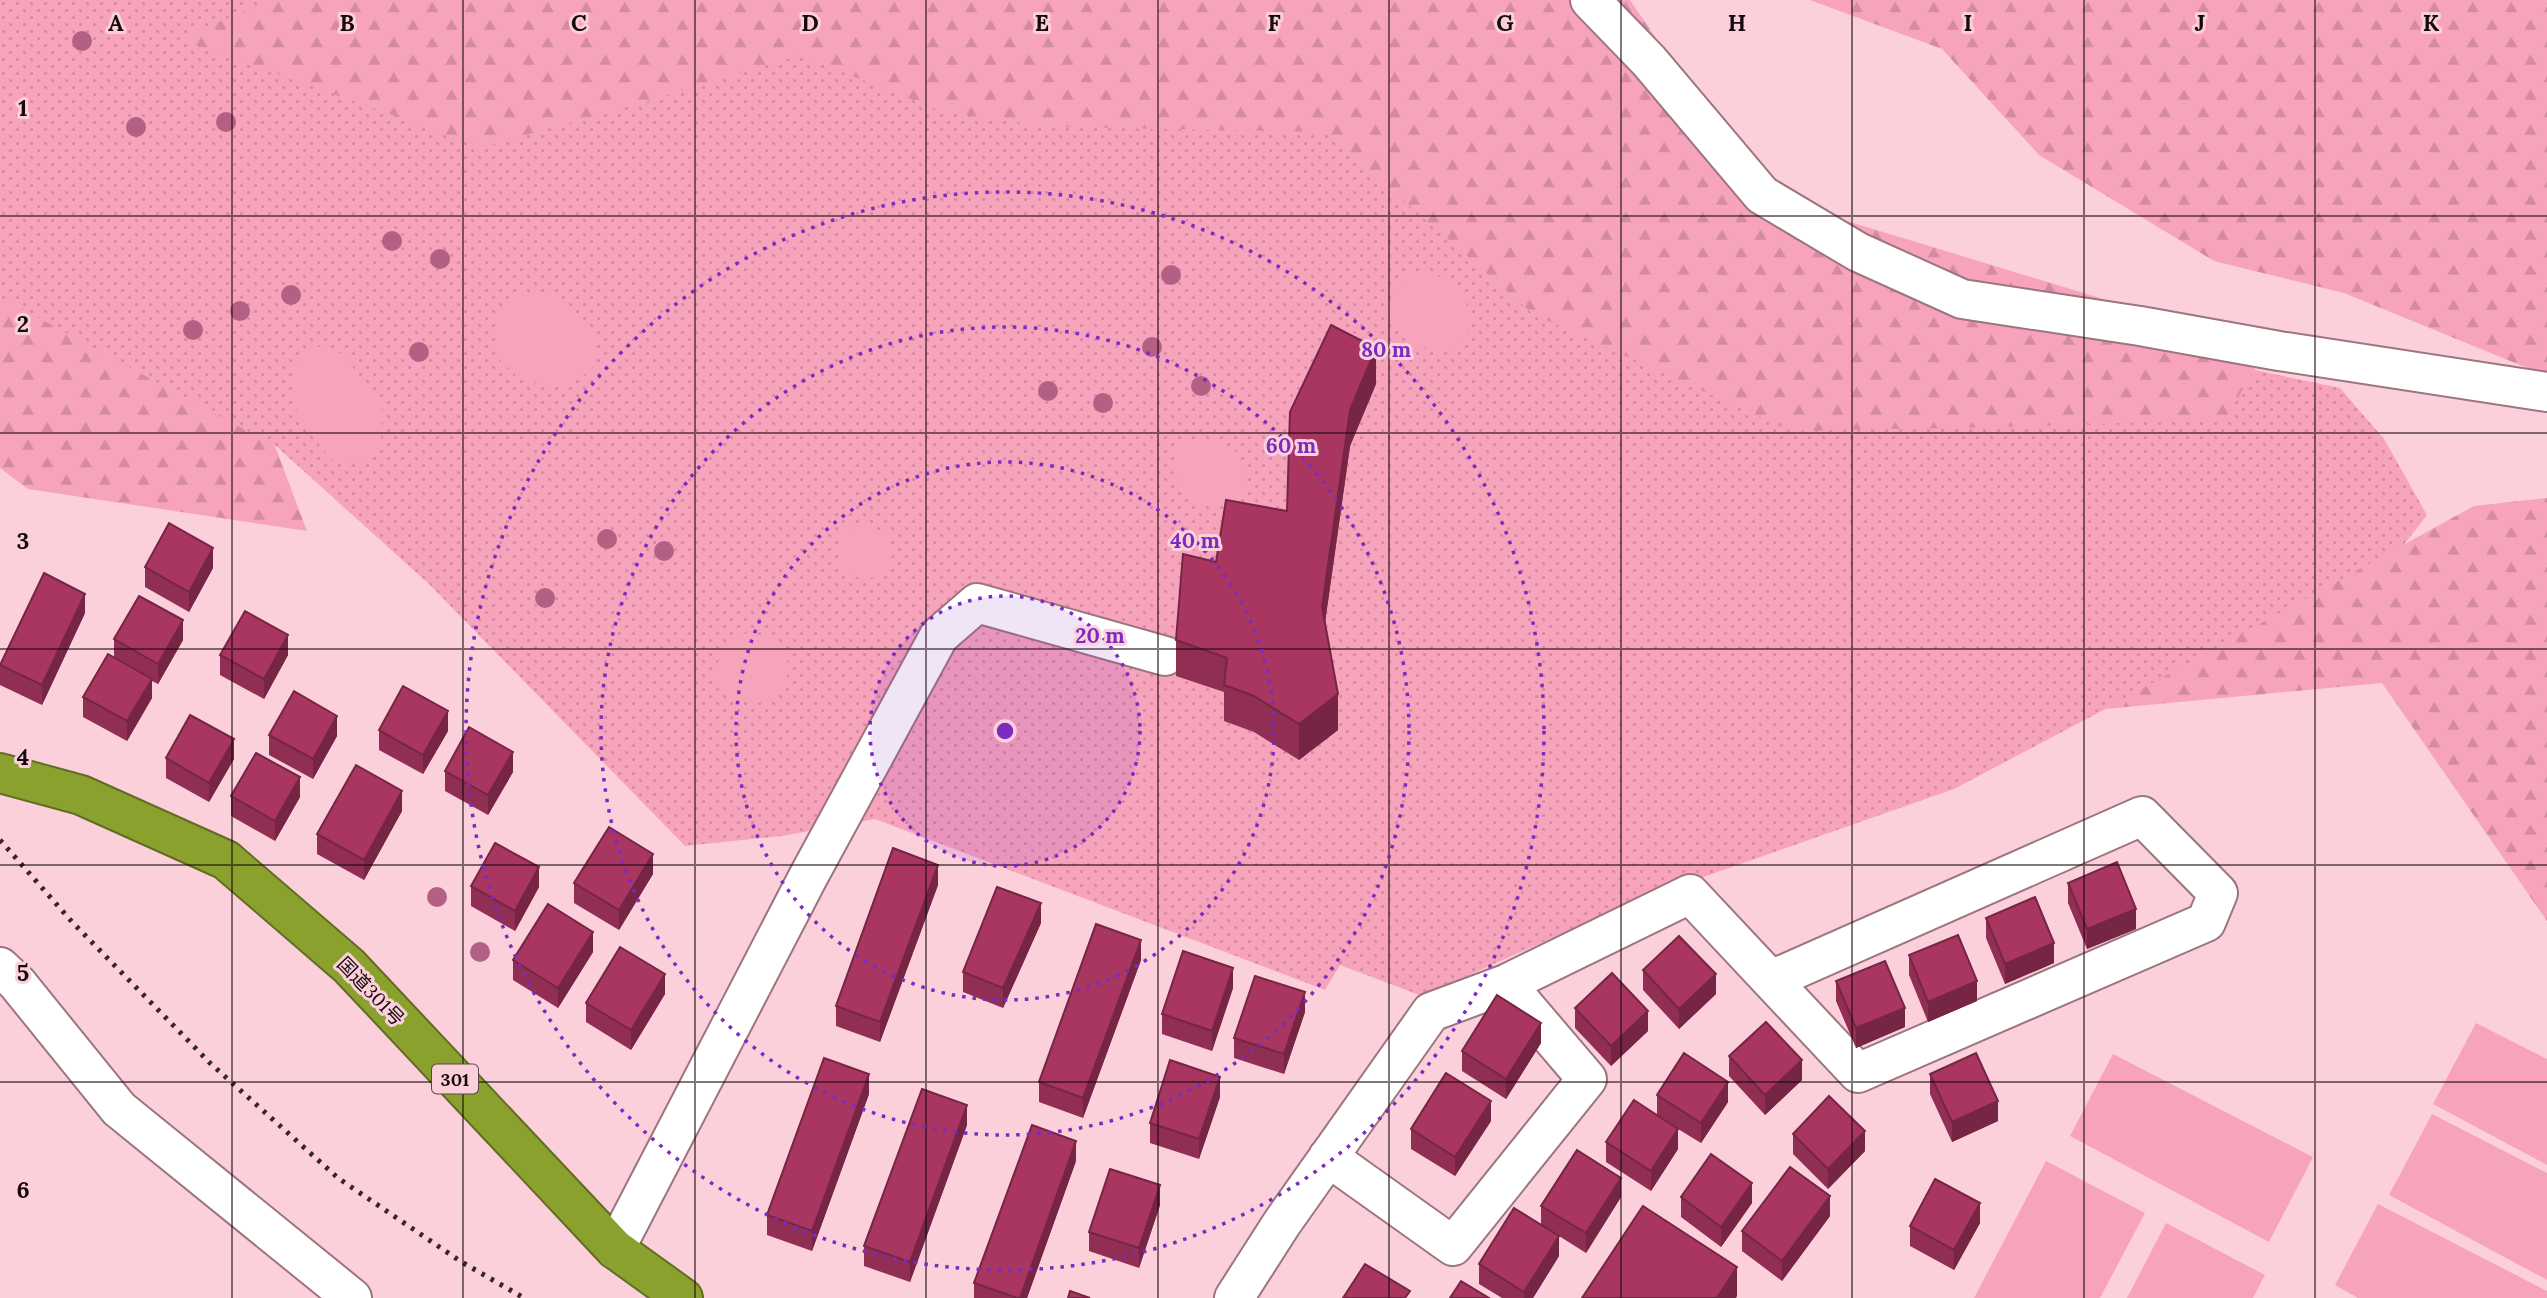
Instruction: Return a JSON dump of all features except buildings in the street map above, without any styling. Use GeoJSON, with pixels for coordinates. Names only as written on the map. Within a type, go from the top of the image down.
{"type":"FeatureCollection","features":[{"type":"Feature","properties":{"kind":"highway","name":"国道301号"},"geometry":{"type":"LineString","coordinates":[[0,773],[82,795],[226,860],[349,966],[615,1249],[683,1298]]}},
{"type":"Feature","properties":{"kind":"street"},"geometry":{"type":"LineString","coordinates":[[1590,0],[1648,61],[1762,195],[1858,252],[1962,299],[2547,392]]}},
{"type":"Feature","properties":{"kind":"street"},"geometry":{"type":"LineString","coordinates":[[615,1249],[807,877],[939,636],[977,603],[1165,656]]}},
{"type":"Feature","properties":{"kind":"street"},"geometry":{"type":"LineString","coordinates":[[1234,1298],[1328,1157],[1431,1012],[1506,984],[1690,894],[1858,1073],[2206,922],[2218,893],[2142,816],[1771,980]]}},
{"type":"Feature","properties":{"kind":"street"},"geometry":{"type":"LineString","coordinates":[[0,967],[17,983],[119,1109],[352,1298]]}},
{"type":"Feature","properties":{"kind":"street"},"geometry":{"type":"LineString","coordinates":[[1328,1157],[1453,1246],[1587,1079],[1506,984]]}},
{"type":"Feature","properties":{"kind":"green space"},"geometry":{"type":"Polygon","coordinates":[[[0,0],[1553,0],[1736,210],[2202,359],[2340,388],[2384,439],[2427,515],[2395,556],[1954,789],[1635,901],[1422,996],[1340,965],[1325,990],[875,819],[782,836],[685,846],[430,585],[276,446],[0,389],[0,0]]]}},
{"type":"Feature","properties":{"kind":"green space"},"geometry":{"type":"Polygon","coordinates":[[[271,0],[1630,0],[1762,195],[2267,349],[2225,419],[1791,431],[1533,314],[1326,132],[1052,127],[943,112],[800,55],[646,102],[482,147],[179,39],[271,0]]]}},
{"type":"Feature","properties":{"kind":"green space"},"geometry":{"type":"Polygon","coordinates":[[[1810,0],[2547,0],[2547,376],[2344,293],[2214,261],[2039,155],[1942,49],[1810,0]]]}},
{"type":"Feature","properties":{"kind":"green space"},"geometry":{"type":"Polygon","coordinates":[[[1430,272],[1450,282],[1465,299],[1470,319],[1467,335],[1450,350],[1417,346],[1397,331],[1389,311],[1394,291],[1409,275],[1430,272]]]}},
{"type":"Feature","properties":{"kind":"green space"},"geometry":{"type":"Polygon","coordinates":[[[546,292],[575,314],[597,343],[592,370],[562,388],[519,378],[501,362],[495,333],[498,314],[518,293],[546,292]]]}},
{"type":"Feature","properties":{"kind":"green space"},"geometry":{"type":"Polygon","coordinates":[[[0,297],[275,446],[307,531],[28,489],[0,468],[0,297]]]}},
{"type":"Feature","properties":{"kind":"green space"},"geometry":{"type":"Polygon","coordinates":[[[314,345],[343,354],[382,407],[381,448],[362,460],[331,459],[297,417],[294,369],[314,345]]]}},
{"type":"Feature","properties":{"kind":"green space"},"geometry":{"type":"Polygon","coordinates":[[[1203,439],[1232,449],[1241,460],[1243,468],[1244,490],[1216,510],[1191,499],[1173,472],[1177,443],[1203,439]]]}},
{"type":"Feature","properties":{"kind":"green space"},"geometry":{"type":"Polygon","coordinates":[[[2547,498],[2547,921],[2382,683],[2105,709],[2474,506],[2547,498]]]}},
{"type":"Feature","properties":{"kind":"green space"},"geometry":{"type":"Polygon","coordinates":[[[855,524],[873,527],[890,537],[892,562],[881,575],[861,580],[842,565],[838,537],[855,524]]]}},
{"type":"Feature","properties":{"kind":"green space"},"geometry":{"type":"Polygon","coordinates":[[[738,633],[757,634],[768,638],[786,655],[788,670],[782,686],[760,703],[728,697],[714,680],[721,651],[738,633]]]}},
{"type":"Feature","properties":{"kind":"green space"},"geometry":{"type":"Polygon","coordinates":[[[2476,1023],[2547,1059],[2547,1165],[2433,1104],[2476,1023]]]}},
{"type":"Feature","properties":{"kind":"green space"},"geometry":{"type":"Polygon","coordinates":[[[2113,1054],[2313,1157],[2269,1242],[2070,1136],[2113,1054]]]}},
{"type":"Feature","properties":{"kind":"green space"},"geometry":{"type":"Polygon","coordinates":[[[2432,1114],[2547,1173],[2547,1280],[2389,1195],[2432,1114]]]}},
{"type":"Feature","properties":{"kind":"green space"},"geometry":{"type":"Polygon","coordinates":[[[2046,1161],[2145,1213],[2100,1298],[1974,1298],[2046,1161]]]}},
{"type":"Feature","properties":{"kind":"green space"},"geometry":{"type":"Polygon","coordinates":[[[2378,1204],[2547,1291],[2547,1298],[2358,1298],[2335,1285],[2378,1204]]]}},
{"type":"Feature","properties":{"kind":"green space"},"geometry":{"type":"Polygon","coordinates":[[[2166,1223],[2265,1275],[2253,1298],[2127,1298],[2166,1223]]]}},
{"type":"Feature","properties":{"kind":"railway"},"geometry":{"type":"LineString","coordinates":[[0,840],[73,923],[210,1063],[338,1178],[460,1261],[524,1298]]}}]}
